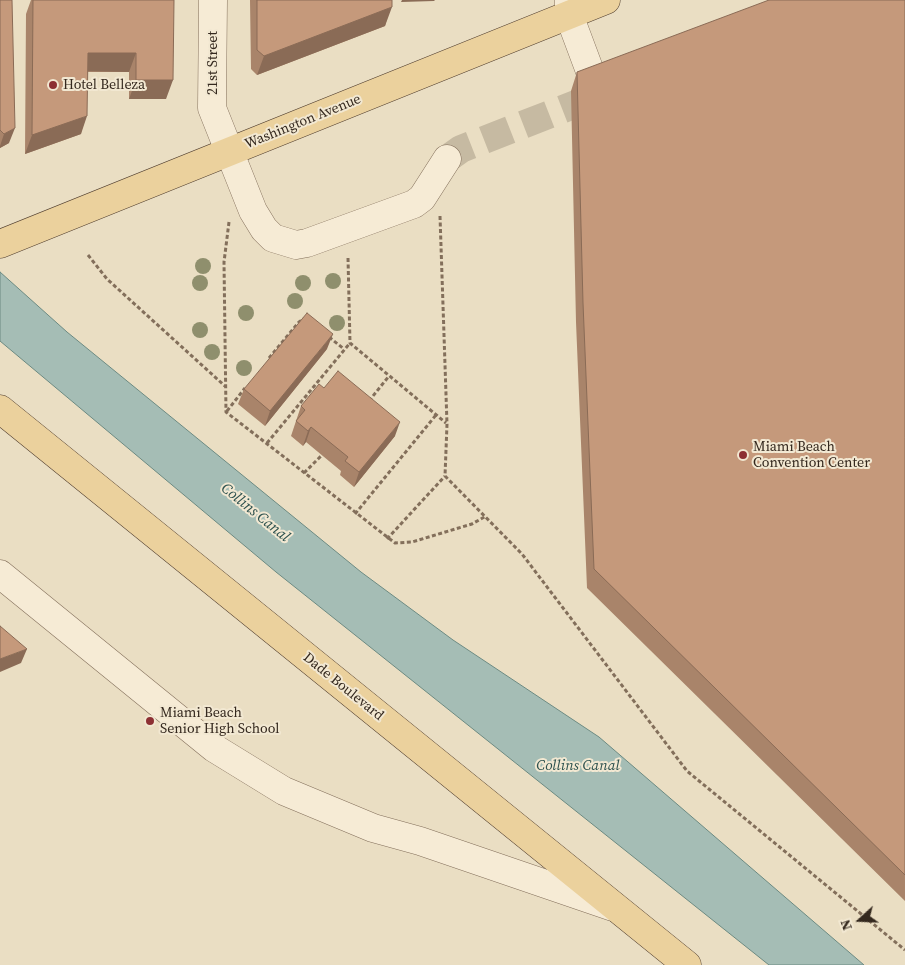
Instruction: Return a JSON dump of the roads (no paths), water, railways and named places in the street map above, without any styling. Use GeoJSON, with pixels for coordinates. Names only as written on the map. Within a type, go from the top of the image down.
{"type":"FeatureCollection","features":[{"type":"Feature","properties":{"kind":"main road","name":"Washington Avenue"},"geometry":{"type":"LineString","coordinates":[[0,244],[229,152],[569,7],[606,0]]}},
{"type":"Feature","properties":{"kind":"main road","name":"Dade Boulevard"},"geometry":{"type":"LineString","coordinates":[[0,408],[679,961]]}},
{"type":"Feature","properties":{"kind":"street","name":"21st Street"},"geometry":{"type":"LineString","coordinates":[[213,0],[212,108],[253,211],[264,230],[273,238],[296,245],[414,204],[422,198],[447,160]]}},
{"type":"Feature","properties":{"kind":"street"},"geometry":{"type":"LineString","coordinates":[[569,7],[594,82]]}},
{"type":"Feature","properties":{"kind":"street"},"geometry":{"type":"LineString","coordinates":[[0,574],[214,748],[284,791],[373,828],[420,841],[613,907]]}},
{"type":"Feature","properties":{"kind":"water","name":"Collins Canal"},"geometry":{"type":"Polygon","coordinates":[[[0,272],[67,332],[361,572],[453,640],[599,737],[864,965],[769,965],[276,572],[0,341],[0,272]]]}},
{"type":"Feature","properties":{"kind":"tunnel"},"geometry":{"type":"LineString","coordinates":[[447,159],[461,149],[599,95],[596,87]]}},
{"type":"Feature","properties":{"kind":"place","name":"Hotel Belleza"},"geometry":{"type":"Point","coordinates":[53,85]}},
{"type":"Feature","properties":{"kind":"place","name":"Miami Beach Convention Center"},"geometry":{"type":"Point","coordinates":[743,455]}},
{"type":"Feature","properties":{"kind":"place","name":"Miami Beach Senior High School"},"geometry":{"type":"Point","coordinates":[150,721]}}]}
